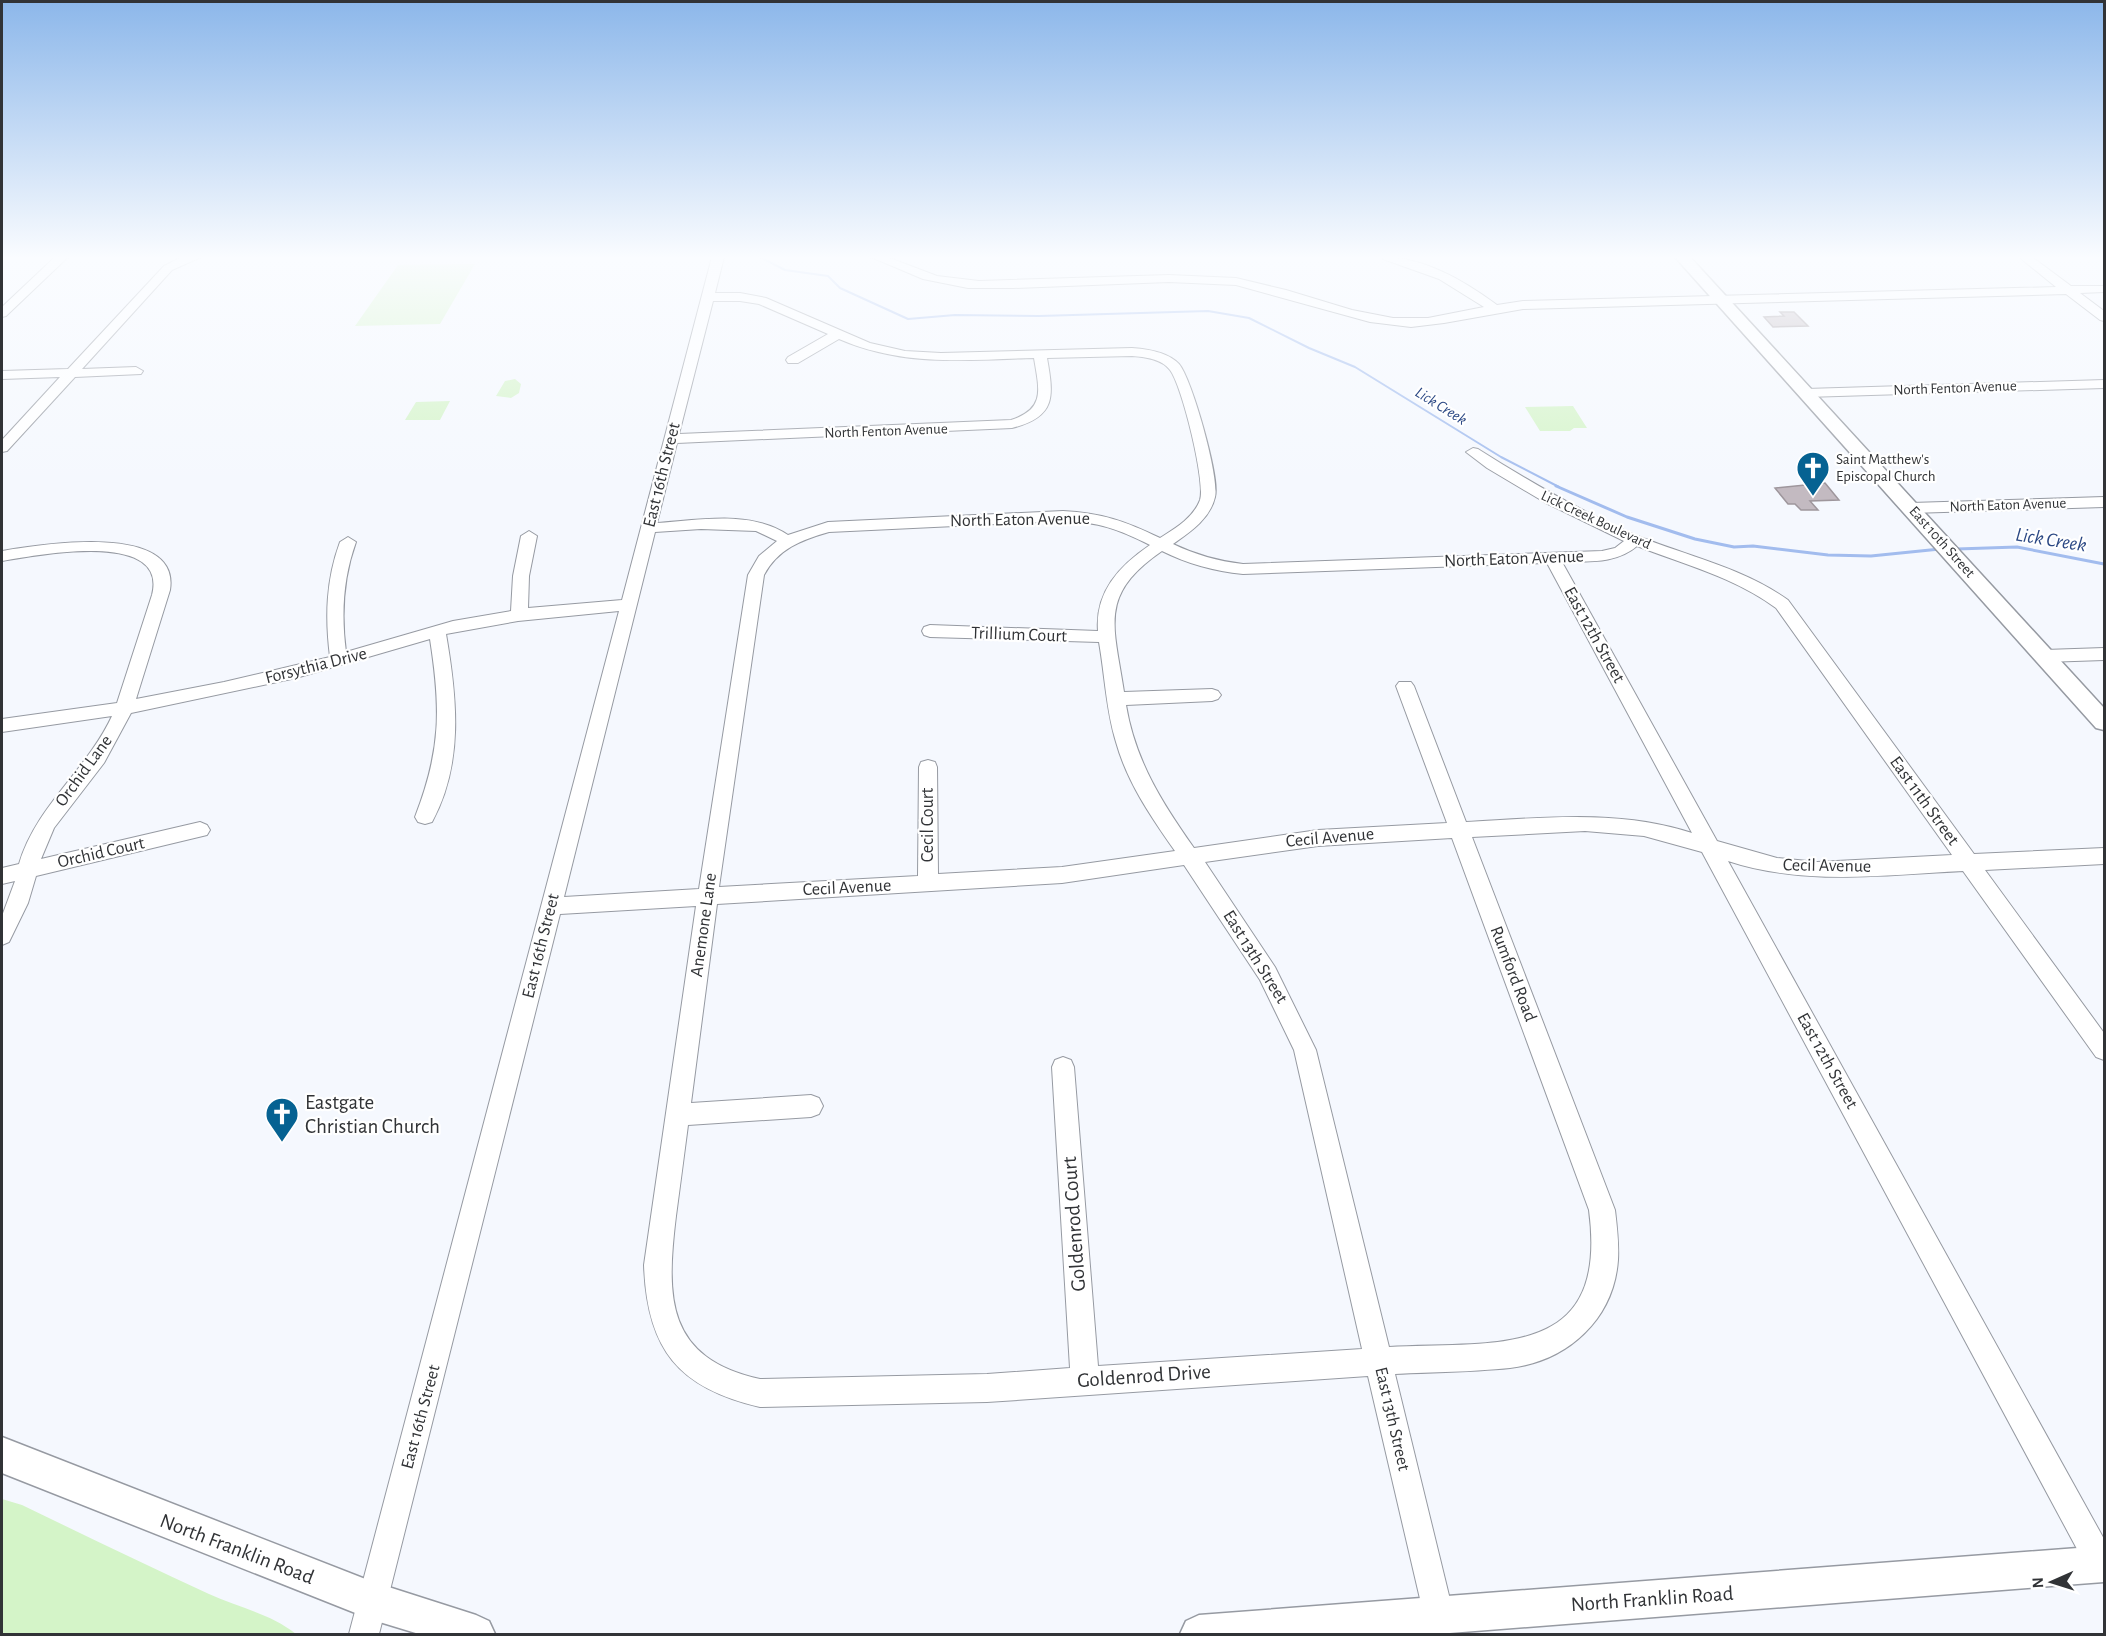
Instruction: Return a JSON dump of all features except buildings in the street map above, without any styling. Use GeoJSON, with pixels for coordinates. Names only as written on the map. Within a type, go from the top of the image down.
{"type":"FeatureCollection","features":[{"type":"Feature","properties":{"kind":"main road","name":"East 10th Street"},"geometry":{"type":"LineString","coordinates":[[1752,333],[2104,722]]}},
{"type":"Feature","properties":{"kind":"main road","name":"North Franklin Road"},"geometry":{"type":"LineString","coordinates":[[2,1455],[369,1618],[476,1635]]}},
{"type":"Feature","properties":{"kind":"main road","name":"North Franklin Road"},"geometry":{"type":"LineString","coordinates":[[1199,1635],[2103,1564]]}},
{"type":"Feature","properties":{"kind":"street"},"geometry":{"type":"LineString","coordinates":[[2,448],[108,333]]}},
{"type":"Feature","properties":{"kind":"street","name":"East 16th Street"},"geometry":{"type":"LineString","coordinates":[[369,1618],[699,333]]}},
{"type":"Feature","properties":{"kind":"street"},"geometry":{"type":"LineString","coordinates":[[793,360],[838,334],[872,348],[913,356],[1040,354]]}},
{"type":"Feature","properties":{"kind":"street","name":"East 13th Street"},"geometry":{"type":"LineString","coordinates":[[1040,354],[1132,351],[1168,361],[1176,367],[1181,376],[1209,487],[1206,504],[1198,517],[1128,570],[1116,585],[1107,608],[1107,636],[1125,743],[1143,785],[1159,813],[1267,973],[1287,1007],[1305,1050],[1439,1616]]}},
{"type":"Feature","properties":{"kind":"street","name":"North Fenton Avenue"},"geometry":{"type":"LineString","coordinates":[[671,439],[1012,424],[1034,416],[1044,405],[1046,396],[1040,354]]}},
{"type":"Feature","properties":{"kind":"street"},"geometry":{"type":"LineString","coordinates":[[2,375],[136,370]]}},
{"type":"Feature","properties":{"kind":"street","name":"North Fenton Avenue"},"geometry":{"type":"LineString","coordinates":[[1806,393],[2104,384]]}},
{"type":"Feature","properties":{"kind":"street","name":"Lick Creek Boulevard"},"geometry":{"type":"LineString","coordinates":[[1473,452],[1529,487],[1635,540],[1726,573]]}},
{"type":"Feature","properties":{"kind":"street","name":"North Eaton Avenue"},"geometry":{"type":"LineString","coordinates":[[1911,508],[2104,502]]}},
{"type":"Feature","properties":{"kind":"street","name":"North Eaton Avenue"},"geometry":{"type":"LineString","coordinates":[[787,541],[809,532],[842,525],[1063,516],[1119,524],[1198,561],[1243,569],[1611,554],[1626,549],[1635,540]]}},
{"type":"Feature","properties":{"kind":"street"},"geometry":{"type":"LineString","coordinates":[[648,528],[745,525],[772,531],[787,541]]}},
{"type":"Feature","properties":{"kind":"street"},"geometry":{"type":"LineString","coordinates":[[519,615],[520,576],[529,536]]}},
{"type":"Feature","properties":{"kind":"street","name":"Anemone Lane"},"geometry":{"type":"LineString","coordinates":[[664,1322],[656,1291],[657,1265],[708,896],[756,575],[765,560],[787,541]]}},
{"type":"Feature","properties":{"kind":"street"},"geometry":{"type":"LineString","coordinates":[[339,661],[334,630],[334,598],[339,570],[348,542]]}},
{"type":"Feature","properties":{"kind":"street","name":"Orchid Lane"},"geometry":{"type":"LineString","coordinates":[[2,556],[82,547],[107,547],[137,553],[149,559],[159,567],[163,581],[123,706],[107,744],[46,824],[34,849],[18,902],[2,936]]}},
{"type":"Feature","properties":{"kind":"street","name":"East 12th Street"},"geometry":{"type":"LineString","coordinates":[[1552,558],[2103,1564]]}},
{"type":"Feature","properties":{"kind":"street","name":"East 11th Street"},"geometry":{"type":"LineString","coordinates":[[1726,573],[1766,591],[1785,608],[2104,1050]]}},
{"type":"Feature","properties":{"kind":"street","name":"Forsythia Drive"},"geometry":{"type":"LineString","coordinates":[[2,724],[123,706],[243,684],[339,661],[437,632],[519,615],[628,605]]}},
{"type":"Feature","properties":{"kind":"street","name":"Trillium Court"},"geometry":{"type":"LineString","coordinates":[[930,631],[1107,636]]}},
{"type":"Feature","properties":{"kind":"street"},"geometry":{"type":"LineString","coordinates":[[425,817],[441,772],[447,743],[447,690],[437,632]]}},
{"type":"Feature","properties":{"kind":"street"},"geometry":{"type":"LineString","coordinates":[[2045,656],[2104,654]]}},
{"type":"Feature","properties":{"kind":"street","name":"Rumford Road"},"geometry":{"type":"LineString","coordinates":[[1405,686],[1599,1202],[1606,1233],[1607,1264]]}},
{"type":"Feature","properties":{"kind":"street"},"geometry":{"type":"LineString","coordinates":[[1116,699],[1212,695]]}},
{"type":"Feature","properties":{"kind":"street","name":"Cecil Court"},"geometry":{"type":"LineString","coordinates":[[928,767],[928,883]]}},
{"type":"Feature","properties":{"kind":"street","name":"Cecil Avenue"},"geometry":{"type":"LineString","coordinates":[[552,906],[1075,874],[1318,838],[1458,829],[1611,824],[1658,831],[1764,863],[1817,870],[2104,856]]}},
{"type":"Feature","properties":{"kind":"street","name":"Orchid Court"},"geometry":{"type":"LineString","coordinates":[[2,876],[200,830]]}},
{"type":"Feature","properties":{"kind":"street","name":"Goldenrod Court"},"geometry":{"type":"LineString","coordinates":[[1063,1067],[1085,1381]]}},
{"type":"Feature","properties":{"kind":"street"},"geometry":{"type":"LineString","coordinates":[[677,1115],[811,1106]]}},
{"type":"Feature","properties":{"kind":"street","name":"Goldenrod Drive"},"geometry":{"type":"LineString","coordinates":[[664,1322],[685,1357],[703,1373],[733,1388],[759,1393],[987,1388],[1512,1354],[1544,1346],[1565,1335],[1582,1319],[1598,1293],[1607,1264]]}},
{"type":"Feature","properties":{"kind":"green space"},"geometry":{"type":"Polygon","coordinates":[[[515,379],[521,384],[519,393],[511,398],[496,396],[505,381],[515,379]]]}},
{"type":"Feature","properties":{"kind":"green space"},"geometry":{"type":"Polygon","coordinates":[[[450,401],[440,420],[405,420],[416,402],[450,401]]]}},
{"type":"Feature","properties":{"kind":"green space"},"geometry":{"type":"Polygon","coordinates":[[[1573,406],[1587,428],[1574,428],[1570,431],[1540,431],[1525,407],[1573,406]]]}},
{"type":"Feature","properties":{"kind":"green space"},"geometry":{"type":"Polygon","coordinates":[[[2,1499],[22,1505],[209,1594],[276,1621],[296,1634],[2,1634],[2,1499]]]}},
{"type":"Feature","properties":{"kind":"waterway","name":"Lick Creek"},"geometry":{"type":"LineString","coordinates":[[1280,333],[1355,367],[1501,457],[1559,487]]}},
{"type":"Feature","properties":{"kind":"waterway","name":"Lick Creek"},"geometry":{"type":"LineString","coordinates":[[1556,486],[1627,517],[1695,539],[1734,547],[1753,546],[1828,555],[1871,556],[1940,549]]}},
{"type":"Feature","properties":{"kind":"waterway","name":"Lick Creek"},"geometry":{"type":"LineString","coordinates":[[1957,549],[2017,547],[2104,564]]}},
{"type":"Feature","properties":{"kind":"place","name":"Saint Matthew's Episcopal Church"},"geometry":{"type":"Point","coordinates":[1813,497]}},
{"type":"Feature","properties":{"kind":"place","name":"Eastgate Christian Church"},"geometry":{"type":"Point","coordinates":[282,1143]}}]}
